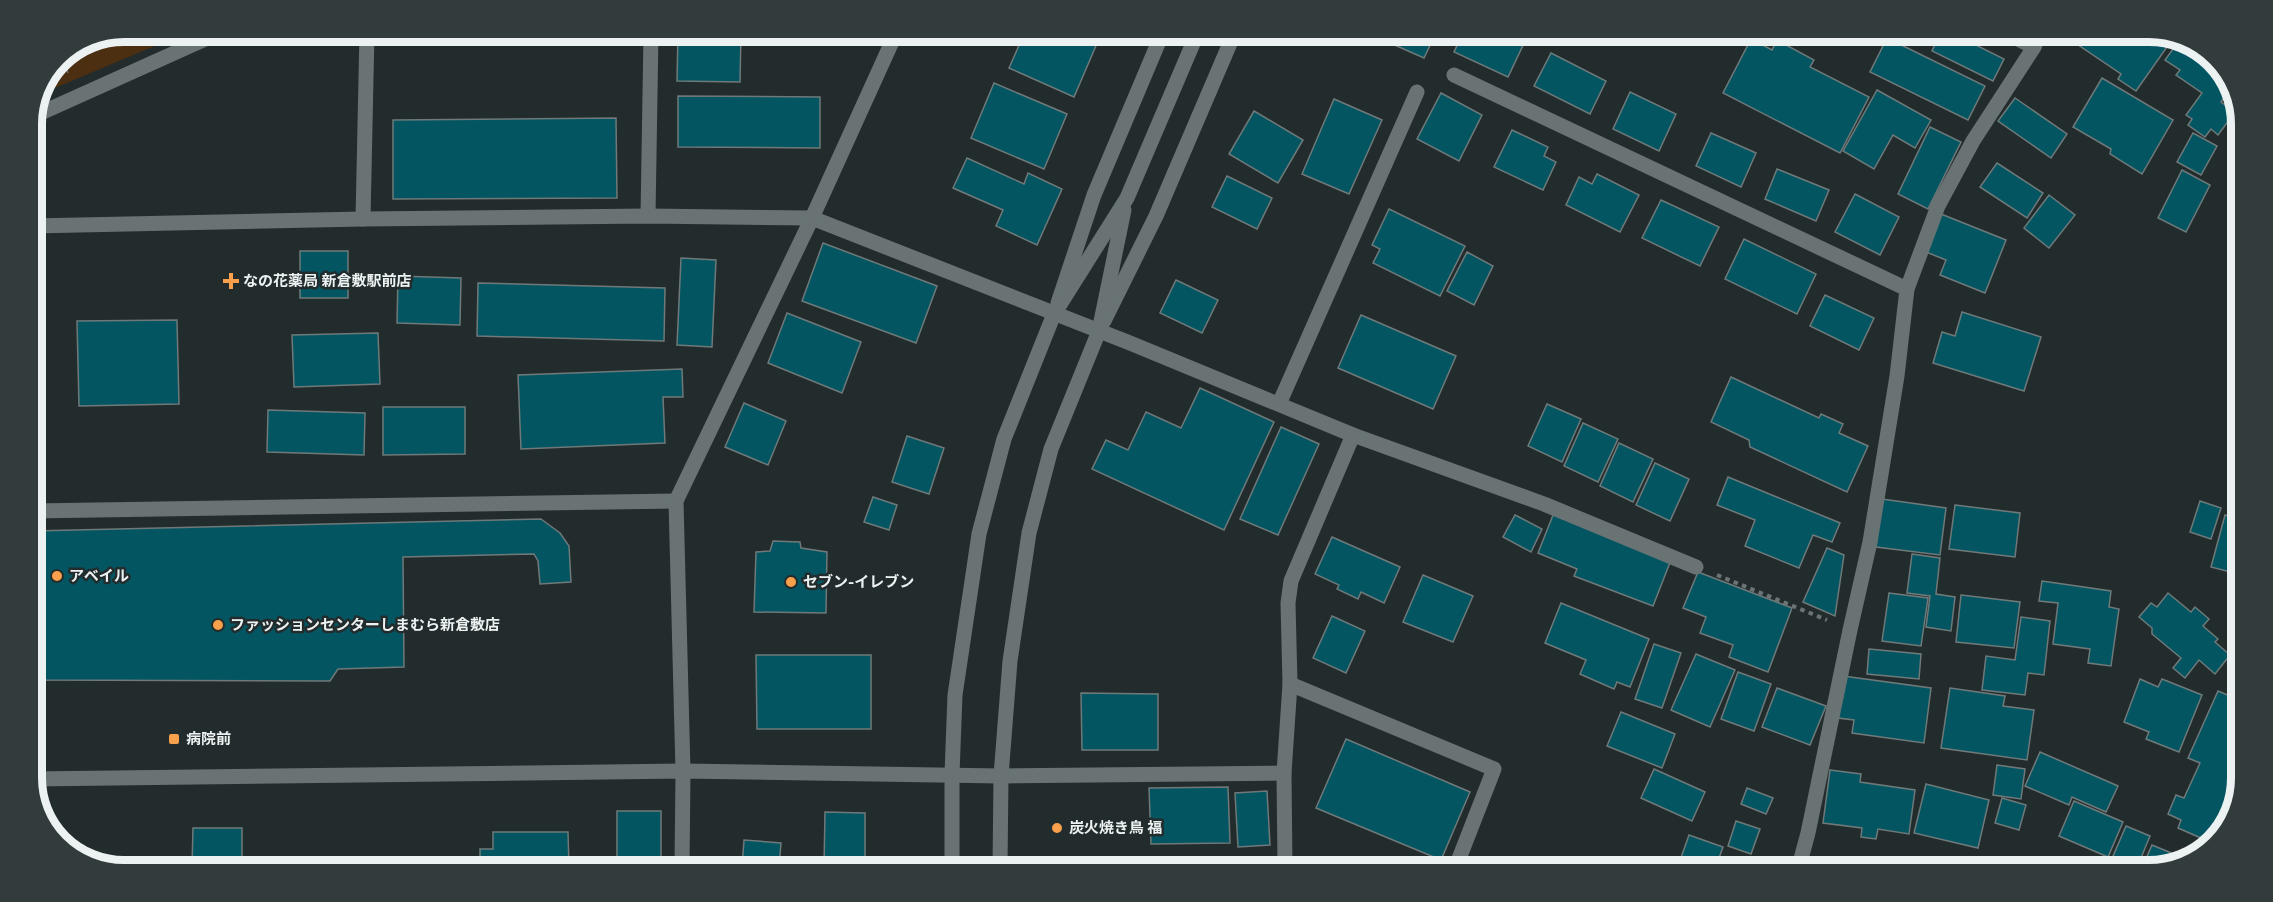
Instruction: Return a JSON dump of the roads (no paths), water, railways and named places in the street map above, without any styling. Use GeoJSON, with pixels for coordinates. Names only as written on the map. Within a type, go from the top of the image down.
{"type":"FeatureCollection","features":[{"type":"Feature","properties":{"kind":"street"},"geometry":{"type":"LineString","coordinates":[[44,112],[199,42]]}},
{"type":"Feature","properties":{"kind":"street"},"geometry":{"type":"LineString","coordinates":[[363,219],[367,42]]}},
{"type":"Feature","properties":{"kind":"street"},"geometry":{"type":"LineString","coordinates":[[648,216],[651,42]]}},
{"type":"Feature","properties":{"kind":"street"},"geometry":{"type":"LineString","coordinates":[[682,860],[683,771],[676,501],[812,218],[892,42]]}},
{"type":"Feature","properties":{"kind":"street"},"geometry":{"type":"LineString","coordinates":[[952,860],[955,695],[979,534],[1004,439],[1054,314],[1094,195],[1159,42]]}},
{"type":"Feature","properties":{"kind":"street"},"geometry":{"type":"LineString","coordinates":[[1054,314],[1127,198],[1194,42]]}},
{"type":"Feature","properties":{"kind":"street"},"geometry":{"type":"LineString","coordinates":[[1000,860],[1001,776],[1010,661],[1029,533],[1052,448],[1099,331],[1156,216],[1231,42]]}},
{"type":"Feature","properties":{"kind":"street"},"geometry":{"type":"LineString","coordinates":[[1801,860],[1870,542],[1897,376],[1907,289],[1938,206],[1973,141],[2036,42]]}},
{"type":"Feature","properties":{"kind":"street"},"geometry":{"type":"LineString","coordinates":[[1454,75],[1907,289]]}},
{"type":"Feature","properties":{"kind":"street"},"geometry":{"type":"LineString","coordinates":[[1279,404],[1417,92]]}},
{"type":"Feature","properties":{"kind":"street"},"geometry":{"type":"LineString","coordinates":[[1099,331],[1127,198]]}},
{"type":"Feature","properties":{"kind":"street"},"geometry":{"type":"LineString","coordinates":[[42,226],[648,216],[812,218],[1099,331],[1353,435],[1544,504],[1696,567]]}},
{"type":"Feature","properties":{"kind":"street"},"geometry":{"type":"LineString","coordinates":[[1285,860],[1284,773],[1290,684],[1288,603],[1291,581],[1353,435]]}},
{"type":"Feature","properties":{"kind":"street"},"geometry":{"type":"LineString","coordinates":[[42,511],[676,501]]}},
{"type":"Feature","properties":{"kind":"street"},"geometry":{"type":"LineString","coordinates":[[1290,684],[1494,769],[1459,860]]}},
{"type":"Feature","properties":{"kind":"street"},"geometry":{"type":"LineString","coordinates":[[42,779],[683,771],[1001,776],[1284,773]]}},
{"type":"Feature","properties":{"kind":"place","name":"なの花薬局 新倉敷駅前店"},"geometry":{"type":"Point","coordinates":[231,281]}},
{"type":"Feature","properties":{"kind":"place","name":"アベイル"},"geometry":{"type":"Point","coordinates":[57,576]}},
{"type":"Feature","properties":{"kind":"place","name":"セブン-イレブン"},"geometry":{"type":"Point","coordinates":[791,582]}},
{"type":"Feature","properties":{"kind":"place","name":"ファッションセンターしまむら新倉敷店"},"geometry":{"type":"Point","coordinates":[218,625]}},
{"type":"Feature","properties":{"kind":"place","name":"病院前"},"geometry":{"type":"Point","coordinates":[174,739]}},
{"type":"Feature","properties":{"kind":"place","name":"炭火焼き鳥 福"},"geometry":{"type":"Point","coordinates":[1057,828]}}]}
